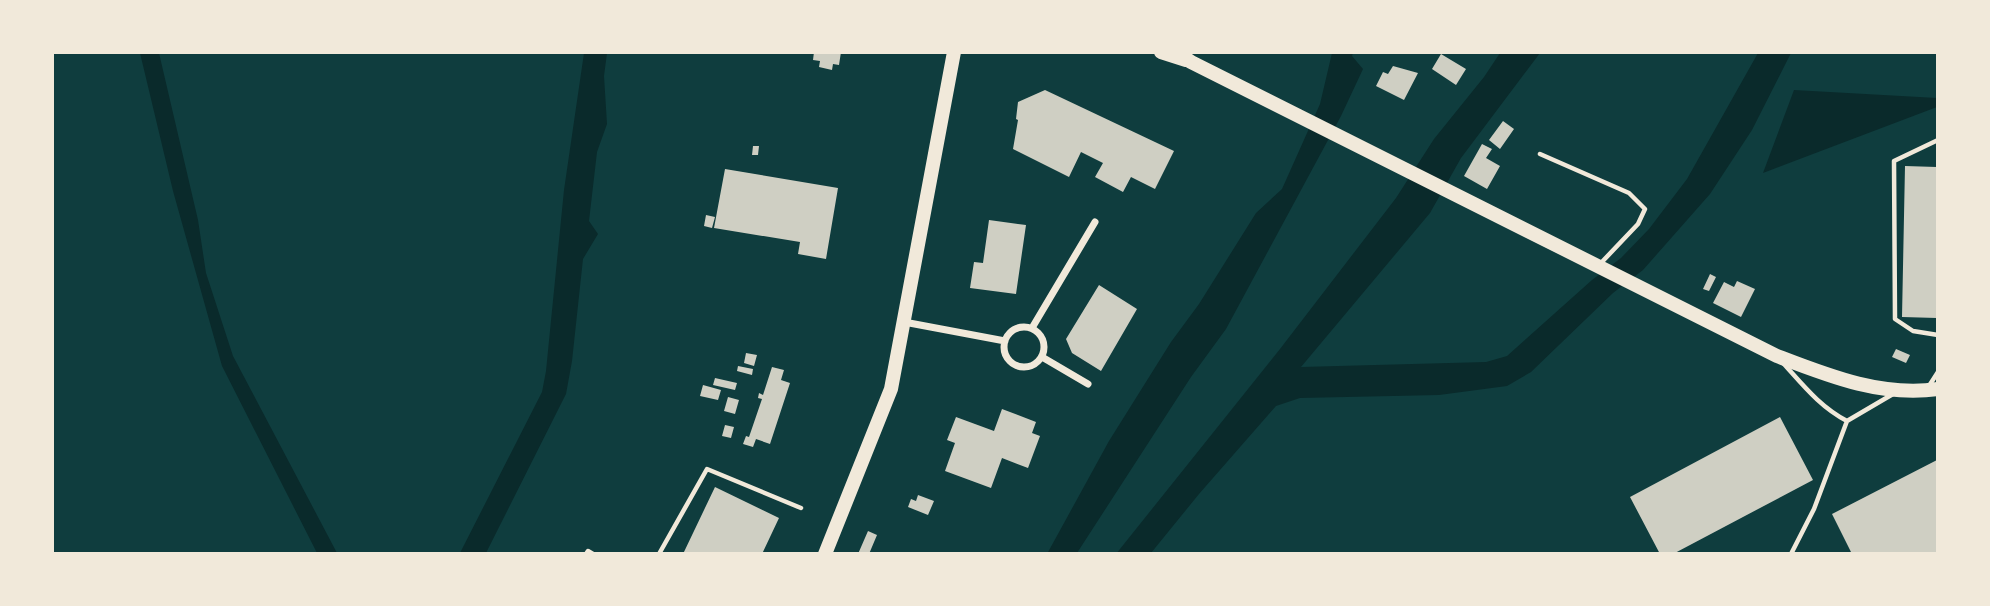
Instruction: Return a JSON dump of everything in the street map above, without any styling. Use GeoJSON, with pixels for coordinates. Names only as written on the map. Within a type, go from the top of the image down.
{"type":"FeatureCollection","features":[{"type":"Feature","properties":{"kind":"main road"},"geometry":{"type":"LineString","coordinates":[[825,554],[891,388],[954,52]]}},
{"type":"Feature","properties":{"kind":"main road"},"geometry":{"type":"LineString","coordinates":[[1161,52],[1191,62],[1777,356],[1859,385],[1897,391],[1932,389]]}},
{"type":"Feature","properties":{"kind":"main road"},"geometry":{"type":"LineString","coordinates":[[1177,52],[1191,62]]}},
{"type":"Feature","properties":{"kind":"street"},"geometry":{"type":"LineString","coordinates":[[1032,328],[1095,222]]}},
{"type":"Feature","properties":{"kind":"street"},"geometry":{"type":"LineString","coordinates":[[903,322],[1005,341]]}},
{"type":"Feature","properties":{"kind":"street"},"geometry":{"type":"LineString","coordinates":[[1019,327],[1032,328],[1042,337],[1042,357],[1026,367],[1013,364],[1005,354],[1008,335],[1019,327]]}},
{"type":"Feature","properties":{"kind":"street"},"geometry":{"type":"LineString","coordinates":[[1042,357],[1088,384]]}},
{"type":"Feature","properties":{"kind":"lane"},"geometry":{"type":"LineString","coordinates":[[1937,140],[1894,161],[1895,319],[1913,331],[1937,335]]}},
{"type":"Feature","properties":{"kind":"lane"},"geometry":{"type":"LineString","coordinates":[[1540,154],[1629,193],[1646,209],[1638,224],[1602,267]]}},
{"type":"Feature","properties":{"kind":"lane"},"geometry":{"type":"LineString","coordinates":[[1777,356],[1818,402],[1847,421]]}},
{"type":"Feature","properties":{"kind":"lane"},"geometry":{"type":"LineString","coordinates":[[1932,389],[1937,372]]}},
{"type":"Feature","properties":{"kind":"lane"},"geometry":{"type":"LineString","coordinates":[[1791,554],[1814,509],[1847,421],[1897,391]]}},
{"type":"Feature","properties":{"kind":"lane"},"geometry":{"type":"LineString","coordinates":[[659,554],[707,469],[801,508]]}},
{"type":"Feature","properties":{"kind":"lane"},"geometry":{"type":"LineString","coordinates":[[586,554],[588,551],[593,554]]}},
{"type":"Feature","properties":{"kind":"water"},"geometry":{"type":"Polygon","coordinates":[[[140,53],[159,53],[198,220],[206,273],[233,356],[337,553],[317,553],[222,366],[173,191],[140,53]]]}},
{"type":"Feature","properties":{"kind":"water"},"geometry":{"type":"Polygon","coordinates":[[[584,53],[607,53],[604,76],[607,124],[597,152],[589,221],[598,234],[583,259],[566,394],[486,553],[460,553],[542,392],[564,190],[584,53]]]}},
{"type":"Feature","properties":{"kind":"water"},"geometry":{"type":"Polygon","coordinates":[[[1332,53],[1353,53],[1352,56],[1363,69],[1341,116],[1226,329],[1191,377],[1077,553],[1047,554],[1109,441],[1171,342],[1199,304],[1256,213],[1282,189],[1320,104],[1332,53]]]}},
{"type":"Feature","properties":{"kind":"water"},"geometry":{"type":"Polygon","coordinates":[[[1500,53],[1540,53],[1461,158],[1430,213],[1301,367],[1486,362],[1507,356],[1592,280],[1621,258],[1649,229],[1687,179],[1758,53],[1791,53],[1752,130],[1710,194],[1643,270],[1613,293],[1531,372],[1507,386],[1439,395],[1300,398],[1276,406],[1151,553],[1116,554],[1280,349],[1396,198],[1434,139],[1500,53]]]}},
{"type":"Feature","properties":{"kind":"water"},"geometry":{"type":"Polygon","coordinates":[[[1794,90],[1937,98],[1937,107],[1763,173],[1794,90]]]}},
{"type":"Feature","properties":{"kind":"building"},"geometry":{"type":"Polygon","coordinates":[[[814,52],[841,52],[839,65],[833,64],[832,70],[819,67],[820,61],[813,60],[814,52]]]}},
{"type":"Feature","properties":{"kind":"building"},"geometry":{"type":"Polygon","coordinates":[[[1441,54],[1466,69],[1456,85],[1432,69],[1441,54]]]}},
{"type":"Feature","properties":{"kind":"building"},"geometry":{"type":"Polygon","coordinates":[[[1393,66],[1418,73],[1404,100],[1376,86],[1383,72],[1388,74],[1393,66]]]}},
{"type":"Feature","properties":{"kind":"building"},"geometry":{"type":"Polygon","coordinates":[[[1045,90],[1174,151],[1155,189],[1131,177],[1123,192],[1095,177],[1103,163],[1081,152],[1069,177],[1013,149],[1018,102],[1045,90]]]}},
{"type":"Feature","properties":{"kind":"building"},"geometry":{"type":"Polygon","coordinates":[[[1503,121],[1514,129],[1500,149],[1489,140],[1503,121]]]}},
{"type":"Feature","properties":{"kind":"building"},"geometry":{"type":"Polygon","coordinates":[[[1482,144],[1492,149],[1486,158],[1500,166],[1487,189],[1464,176],[1482,144]]]}},
{"type":"Feature","properties":{"kind":"building"},"geometry":{"type":"Polygon","coordinates":[[[753,146],[759,146],[758,155],[752,155],[753,146]]]}},
{"type":"Feature","properties":{"kind":"building"},"geometry":{"type":"Polygon","coordinates":[[[1905,166],[1937,167],[1937,318],[1902,317],[1905,166]]]}},
{"type":"Feature","properties":{"kind":"building"},"geometry":{"type":"Polygon","coordinates":[[[725,169],[838,188],[826,259],[798,254],[800,242],[714,228],[725,169]]]}},
{"type":"Feature","properties":{"kind":"building"},"geometry":{"type":"Polygon","coordinates":[[[706,215],[715,217],[712,228],[704,226],[706,215]]]}},
{"type":"Feature","properties":{"kind":"building"},"geometry":{"type":"Polygon","coordinates":[[[989,220],[1026,225],[1016,294],[970,288],[974,262],[983,263],[989,220]]]}},
{"type":"Feature","properties":{"kind":"building"},"geometry":{"type":"Polygon","coordinates":[[[1710,274],[1716,277],[1709,291],[1703,289],[1710,274]]]}},
{"type":"Feature","properties":{"kind":"building"},"geometry":{"type":"Polygon","coordinates":[[[1737,281],[1755,289],[1741,317],[1713,303],[1724,282],[1734,287],[1737,281]]]}},
{"type":"Feature","properties":{"kind":"building"},"geometry":{"type":"Polygon","coordinates":[[[1099,285],[1137,309],[1101,371],[1072,353],[1066,339],[1099,285]]]}},
{"type":"Feature","properties":{"kind":"building"},"geometry":{"type":"Polygon","coordinates":[[[1896,349],[1910,355],[1906,363],[1892,357],[1896,349]]]}},
{"type":"Feature","properties":{"kind":"building"},"geometry":{"type":"Polygon","coordinates":[[[746,353],[757,355],[754,366],[744,363],[746,353]]]}},
{"type":"Feature","properties":{"kind":"building"},"geometry":{"type":"Polygon","coordinates":[[[738,366],[753,369],[752,375],[737,371],[738,366]]]}},
{"type":"Feature","properties":{"kind":"building"},"geometry":{"type":"Polygon","coordinates":[[[772,367],[784,370],[781,380],[790,383],[770,444],[756,439],[753,447],[743,444],[746,436],[749,437],[762,399],[758,398],[759,393],[763,395],[772,367]]]}},
{"type":"Feature","properties":{"kind":"building"},"geometry":{"type":"Polygon","coordinates":[[[715,378],[737,383],[735,390],[713,385],[715,378]]]}},
{"type":"Feature","properties":{"kind":"building"},"geometry":{"type":"Polygon","coordinates":[[[703,385],[721,390],[718,400],[700,396],[703,385]]]}},
{"type":"Feature","properties":{"kind":"building"},"geometry":{"type":"Polygon","coordinates":[[[728,397],[739,400],[735,414],[724,411],[728,397]]]}},
{"type":"Feature","properties":{"kind":"building"},"geometry":{"type":"Polygon","coordinates":[[[1002,409],[1036,422],[1032,433],[1040,436],[1028,468],[1002,458],[991,488],[945,471],[955,443],[947,440],[956,417],[994,431],[1002,409]]]}},
{"type":"Feature","properties":{"kind":"building"},"geometry":{"type":"Polygon","coordinates":[[[1780,417],[1813,480],[1673,554],[1660,554],[1630,497],[1780,417]]]}},
{"type":"Feature","properties":{"kind":"building"},"geometry":{"type":"Polygon","coordinates":[[[725,425],[734,427],[731,438],[722,436],[725,425]]]}},
{"type":"Feature","properties":{"kind":"building"},"geometry":{"type":"Polygon","coordinates":[[[1937,460],[1937,554],[1852,554],[1832,514],[1937,460]]]}},
{"type":"Feature","properties":{"kind":"building"},"geometry":{"type":"Polygon","coordinates":[[[715,487],[779,518],[762,554],[683,554],[715,487]]]}},
{"type":"Feature","properties":{"kind":"building"},"geometry":{"type":"Polygon","coordinates":[[[918,495],[934,501],[928,515],[908,507],[911,499],[916,501],[918,495]]]}},
{"type":"Feature","properties":{"kind":"building"},"geometry":{"type":"Polygon","coordinates":[[[868,531],[877,535],[869,554],[858,554],[868,531]]]}}]}
